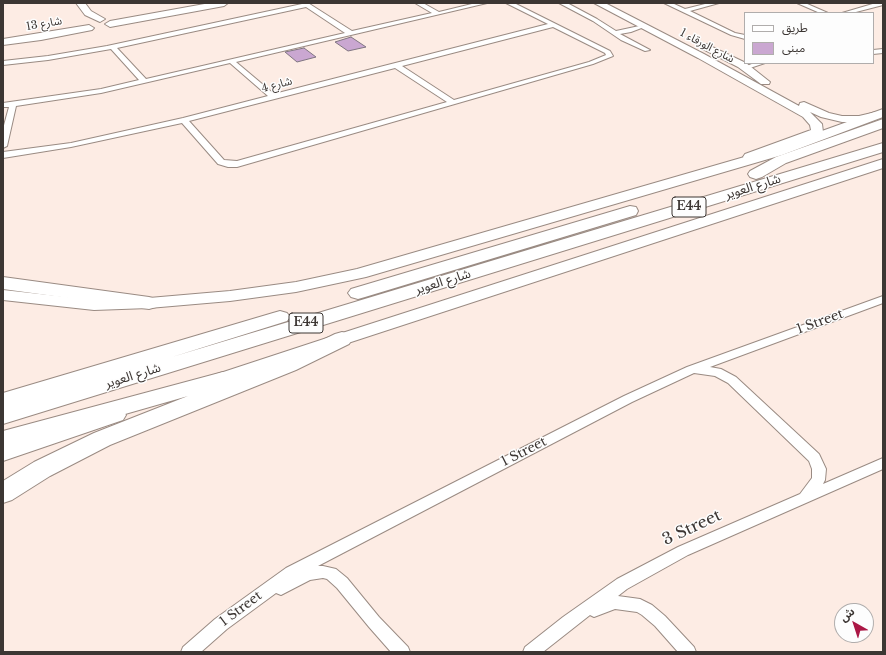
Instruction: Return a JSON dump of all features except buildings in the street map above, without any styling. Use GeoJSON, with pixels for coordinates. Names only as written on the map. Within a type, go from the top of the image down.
{"type":"FeatureCollection","features":[{"type":"Feature","properties":{"kind":"highway"},"geometry":{"type":"LineString","coordinates":[[763,178],[768,166],[882,117]]}},
{"type":"Feature","properties":{"kind":"highway","name":"شارع العوير"},"geometry":{"type":"LineString","coordinates":[[3,416],[763,178],[883,135]]}},
{"type":"Feature","properties":{"kind":"highway","name":"شارع العوير"},"geometry":{"type":"LineString","coordinates":[[3,401],[596,220],[883,147]]}},
{"type":"Feature","properties":{"kind":"highway"},"geometry":{"type":"LineString","coordinates":[[3,283],[149,303]]}},
{"type":"Feature","properties":{"kind":"highway"},"geometry":{"type":"LineString","coordinates":[[3,493],[42,469],[102,439],[289,365],[342,339]]}},
{"type":"Feature","properties":{"kind":"highway"},"geometry":{"type":"LineString","coordinates":[[3,440],[233,376]]}},
{"type":"Feature","properties":{"kind":"main road"},"geometry":{"type":"LineString","coordinates":[[80,3],[87,22],[140,16],[209,3]]}},
{"type":"Feature","properties":{"kind":"main road"},"geometry":{"type":"LineString","coordinates":[[106,21],[224,3]]}},
{"type":"Feature","properties":{"kind":"main road","name":"شارع الورقاء 1"},"geometry":{"type":"LineString","coordinates":[[598,3],[701,56],[803,113],[816,124],[816,132],[810,135],[718,168]]}},
{"type":"Feature","properties":{"kind":"main road","name":"شارع الورقاء 1"},"geometry":{"type":"LineString","coordinates":[[615,3],[742,65],[772,86],[815,111],[830,116],[848,119],[882,117]]}},
{"type":"Feature","properties":{"kind":"main road","name":"شارع 13"},"geometry":{"type":"LineString","coordinates":[[3,38],[53,32],[87,22]]}},
{"type":"Feature","properties":{"kind":"main road","name":"شارع 13"},"geometry":{"type":"LineString","coordinates":[[3,42],[41,37],[87,22]]}},
{"type":"Feature","properties":{"kind":"main road"},"geometry":{"type":"LineString","coordinates":[[701,56],[723,66],[730,67],[734,65],[722,55]]}},
{"type":"Feature","properties":{"kind":"main road"},"geometry":{"type":"LineString","coordinates":[[3,295],[94,305],[149,303],[230,296],[296,287],[360,273],[777,152],[882,117]]}},
{"type":"Feature","properties":{"kind":"main road"},"geometry":{"type":"LineString","coordinates":[[3,453],[342,339],[883,164]]}},
{"type":"Feature","properties":{"kind":"main road"},"geometry":{"type":"LineString","coordinates":[[860,171],[883,168]]}},
{"type":"Feature","properties":{"kind":"street"},"geometry":{"type":"LineString","coordinates":[[418,3],[437,14]]}},
{"type":"Feature","properties":{"kind":"street"},"geometry":{"type":"LineString","coordinates":[[3,105],[80,95],[484,3]]}},
{"type":"Feature","properties":{"kind":"street"},"geometry":{"type":"LineString","coordinates":[[184,120],[221,162],[237,164],[591,63],[610,56],[608,52],[509,3]]}},
{"type":"Feature","properties":{"kind":"street"},"geometry":{"type":"LineString","coordinates":[[562,3],[595,20],[623,39],[647,50]]}},
{"type":"Feature","properties":{"kind":"street"},"geometry":{"type":"LineString","coordinates":[[667,3],[733,34],[744,37]]}},
{"type":"Feature","properties":{"kind":"street"},"geometry":{"type":"LineString","coordinates":[[684,11],[716,3]]}},
{"type":"Feature","properties":{"kind":"street"},"geometry":{"type":"LineString","coordinates":[[800,3],[822,12]]}},
{"type":"Feature","properties":{"kind":"street"},"geometry":{"type":"LineString","coordinates":[[849,12],[882,3]]}},
{"type":"Feature","properties":{"kind":"street"},"geometry":{"type":"LineString","coordinates":[[3,63],[54,58],[113,47],[306,4],[350,33]]}},
{"type":"Feature","properties":{"kind":"street","name":"شارع 4"},"geometry":{"type":"LineString","coordinates":[[3,155],[79,144],[184,120],[553,25]]}},
{"type":"Feature","properties":{"kind":"street"},"geometry":{"type":"LineString","coordinates":[[616,33],[629,31],[642,26]]}},
{"type":"Feature","properties":{"kind":"street"},"geometry":{"type":"LineString","coordinates":[[113,47],[144,81]]}},
{"type":"Feature","properties":{"kind":"street"},"geometry":{"type":"LineString","coordinates":[[231,61],[272,97]]}},
{"type":"Feature","properties":{"kind":"street"},"geometry":{"type":"LineString","coordinates":[[750,66],[758,64]]}},
{"type":"Feature","properties":{"kind":"street"},"geometry":{"type":"LineString","coordinates":[[396,65],[452,102]]}},
{"type":"Feature","properties":{"kind":"street"},"geometry":{"type":"LineString","coordinates":[[3,146],[12,104]]}},
{"type":"Feature","properties":{"kind":"street","name":"1 Street"},"geometry":{"type":"LineString","coordinates":[[189,652],[221,624],[249,603],[305,565],[569,429],[635,396],[692,370],[883,299]]}},
{"type":"Feature","properties":{"kind":"street"},"geometry":{"type":"LineString","coordinates":[[692,370],[708,370],[717,372],[732,380],[814,458],[819,469],[818,480],[804,497]]}},
{"type":"Feature","properties":{"kind":"street","name":"3 Street"},"geometry":{"type":"LineString","coordinates":[[531,652],[568,622],[622,584],[683,551],[883,463]]}},
{"type":"Feature","properties":{"kind":"street"},"geometry":{"type":"LineString","coordinates":[[249,603],[266,596],[308,574],[323,572],[330,574],[342,583],[374,622],[402,652]]}},
{"type":"Feature","properties":{"kind":"street"},"geometry":{"type":"LineString","coordinates":[[568,622],[607,604],[615,602],[631,604],[644,608],[654,615],[688,652]]}}]}
